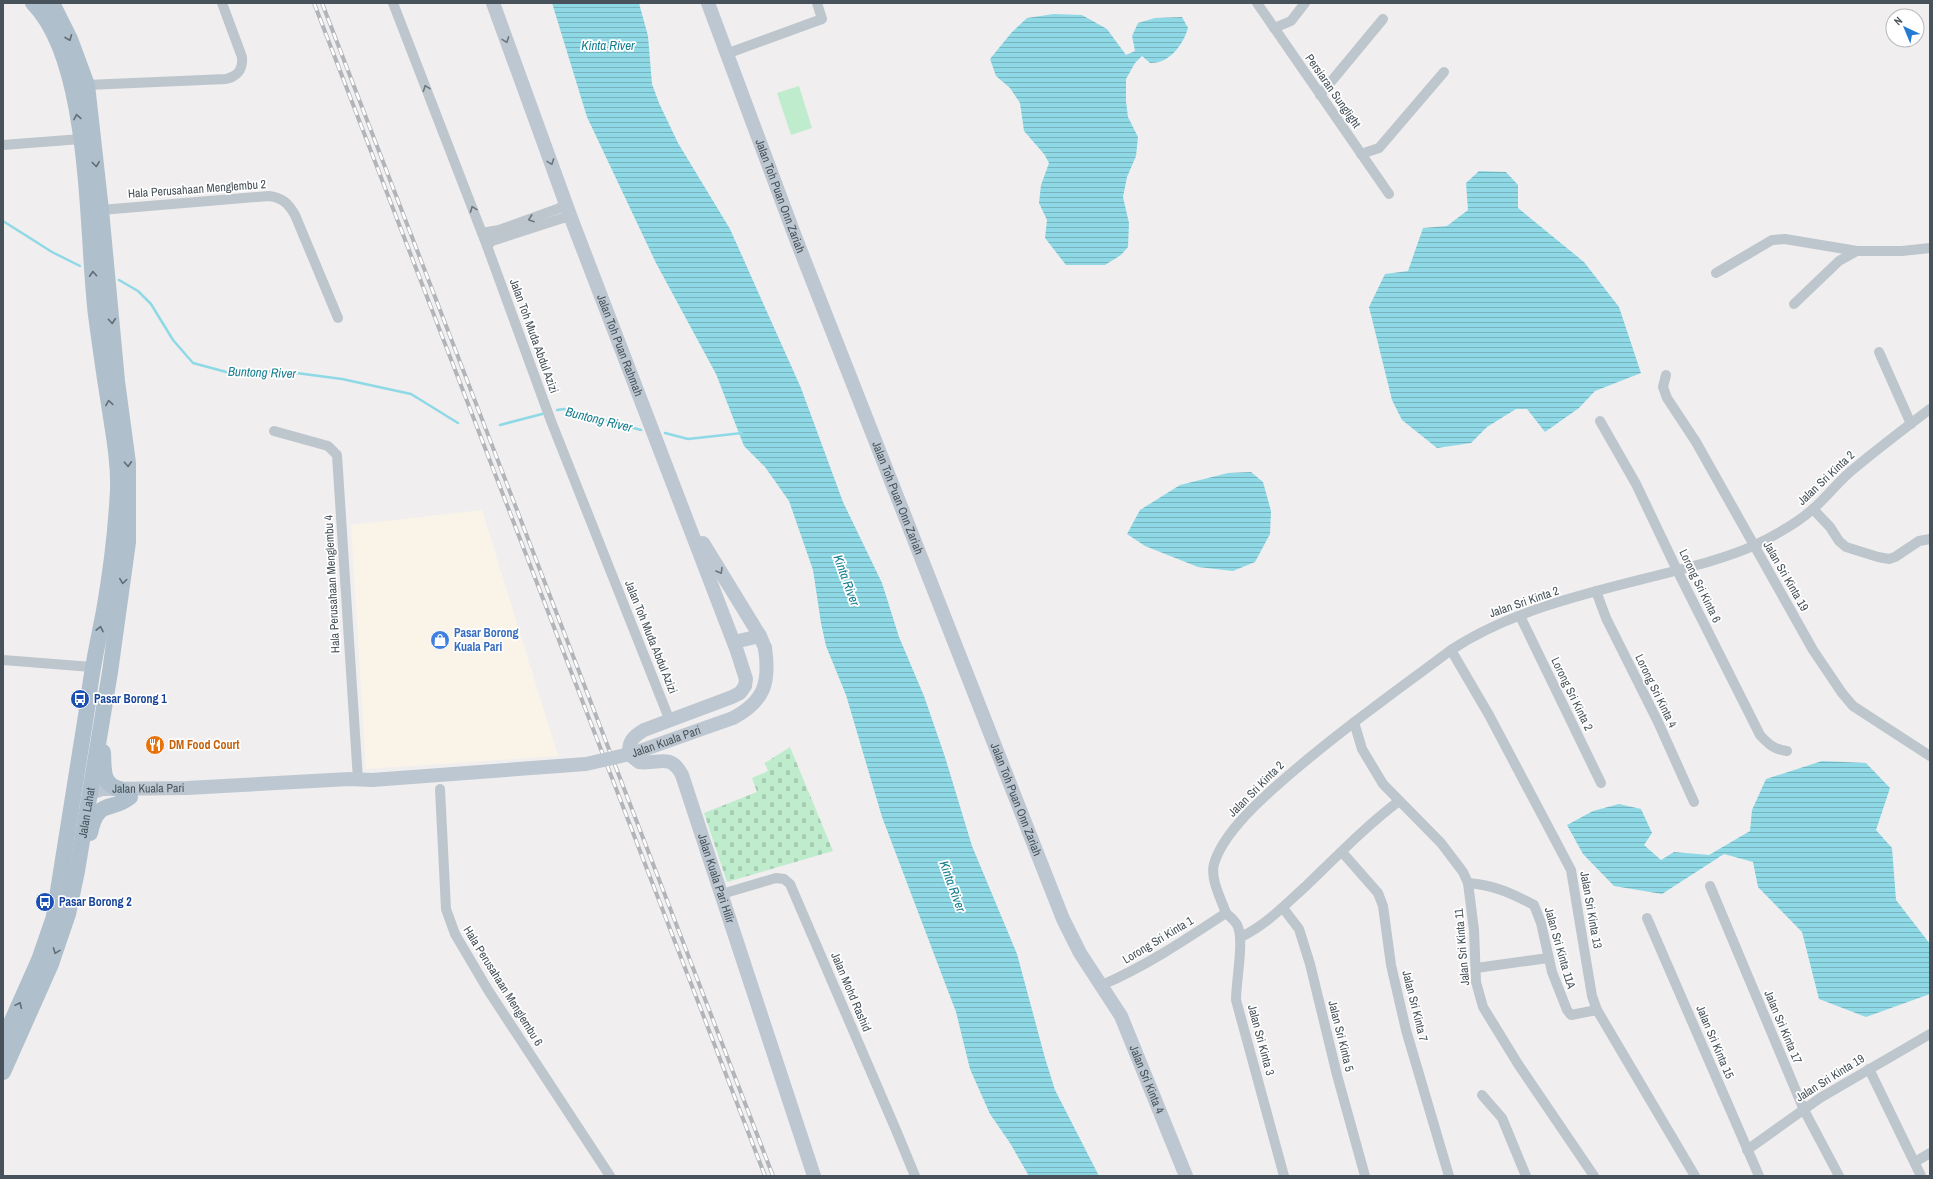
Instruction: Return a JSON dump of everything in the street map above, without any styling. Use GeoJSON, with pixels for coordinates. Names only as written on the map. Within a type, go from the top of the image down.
{"type":"FeatureCollection","features":[{"type":"Feature","properties":{"kind":"main road"},"geometry":{"type":"LineString","coordinates":[[32,3],[50,26],[63,55],[71,82],[81,139],[96,314],[115,442],[118,489],[110,574],[92,667],[61,915]]}},
{"type":"Feature","properties":{"kind":"main road","name":"Jalan Lahat"},"geometry":{"type":"LineString","coordinates":[[52,3],[70,39],[87,85],[102,210],[117,381],[128,463],[128,542],[110,672],[90,793]]}},
{"type":"Feature","properties":{"kind":"main road"},"geometry":{"type":"LineString","coordinates":[[3,1072],[51,964],[61,915],[78,808],[82,800],[90,793],[83,777],[96,686],[95,674],[92,667]]}},
{"type":"Feature","properties":{"kind":"main road"},"geometry":{"type":"LineString","coordinates":[[3,1040],[39,960],[82,874],[92,824],[97,814],[102,808],[126,800],[125,793],[108,784],[105,778],[100,731]]}},
{"type":"Feature","properties":{"kind":"street"},"geometry":{"type":"LineString","coordinates":[[87,85],[226,79],[235,77],[243,66],[242,57],[222,3]]}},
{"type":"Feature","properties":{"kind":"street","name":"Jalan Toh Muda Abdul Azizi"},"geometry":{"type":"LineString","coordinates":[[393,3],[487,246],[551,421],[670,721]]}},
{"type":"Feature","properties":{"kind":"street","name":"Jalan Toh Puan Rahmah"},"geometry":{"type":"LineString","coordinates":[[493,3],[571,218],[734,642],[746,679],[745,686]]}},
{"type":"Feature","properties":{"kind":"street","name":"Jalan Toh Puan Onn Zariah"},"geometry":{"type":"LineString","coordinates":[[708,3],[799,246],[1063,919],[1080,953],[1102,985]]}},
{"type":"Feature","properties":{"kind":"street"},"geometry":{"type":"LineString","coordinates":[[726,54],[822,19],[817,3]]}},
{"type":"Feature","properties":{"kind":"street","name":"Persiaran Sunglight"},"geometry":{"type":"LineString","coordinates":[[1257,3],[1389,194]]}},
{"type":"Feature","properties":{"kind":"street"},"geometry":{"type":"LineString","coordinates":[[1274,28],[1291,21],[1305,3]]}},
{"type":"Feature","properties":{"kind":"street"},"geometry":{"type":"LineString","coordinates":[[1320,95],[1383,18]]}},
{"type":"Feature","properties":{"kind":"street"},"geometry":{"type":"LineString","coordinates":[[1361,154],[1379,148],[1444,72]]}},
{"type":"Feature","properties":{"kind":"street"},"geometry":{"type":"LineString","coordinates":[[3,145],[81,139]]}},
{"type":"Feature","properties":{"kind":"street","name":"Hala Perusahaan Menglembu 2"},"geometry":{"type":"LineString","coordinates":[[102,210],[269,196],[280,198],[288,204],[295,215],[338,318]]}},
{"type":"Feature","properties":{"kind":"street"},"geometry":{"type":"LineString","coordinates":[[487,246],[500,234],[560,208],[565,202]]}},
{"type":"Feature","properties":{"kind":"street"},"geometry":{"type":"LineString","coordinates":[[482,233],[500,234],[563,218],[571,218]]}},
{"type":"Feature","properties":{"kind":"street"},"geometry":{"type":"LineString","coordinates":[[1716,272],[1772,240],[1785,239],[1857,251],[1902,251],[1930,248]]}},
{"type":"Feature","properties":{"kind":"street"},"geometry":{"type":"LineString","coordinates":[[1794,304],[1839,261],[1857,251]]}},
{"type":"Feature","properties":{"kind":"street"},"geometry":{"type":"LineString","coordinates":[[1878,352],[1911,424]]}},
{"type":"Feature","properties":{"kind":"street","name":"Jalan Sri Kinta 19"},"geometry":{"type":"LineString","coordinates":[[1666,375],[1663,387],[1667,398],[1696,442],[1753,546],[1813,650],[1842,693],[1854,706],[1930,756]]}},
{"type":"Feature","properties":{"kind":"street","name":"Jalan Sri Kinta 2"},"geometry":{"type":"LineString","coordinates":[[1226,913],[1214,879],[1214,865],[1221,848],[1236,827],[1257,804],[1308,758],[1451,650],[1474,635],[1494,625],[1520,616],[1596,591],[1677,570],[1753,546],[1795,523],[1813,508],[1856,466],[1930,409]]}},
{"type":"Feature","properties":{"kind":"street","name":"Lorong Sri Kinta 6"},"geometry":{"type":"LineString","coordinates":[[1600,421],[1636,484],[1677,570],[1760,735],[1768,744],[1780,750],[1787,751]]}},
{"type":"Feature","properties":{"kind":"street","name":"Hala Perusahaan Menglembu 4"},"geometry":{"type":"LineString","coordinates":[[274,431],[328,446],[333,450],[338,459],[347,628],[358,780]]}},
{"type":"Feature","properties":{"kind":"street"},"geometry":{"type":"LineString","coordinates":[[1813,508],[1830,527],[1838,541],[1846,546],[1878,557],[1889,559],[1895,557],[1919,542],[1930,539]]}},
{"type":"Feature","properties":{"kind":"street","name":"Jalan Kuala Pari"},"geometry":{"type":"LineString","coordinates":[[90,793],[102,789],[125,793],[180,788],[349,779],[372,780],[586,764],[634,753],[733,718],[745,711],[760,696],[764,687],[767,675],[762,642],[685,514]]}},
{"type":"Feature","properties":{"kind":"street","name":"Lorong Sri Kinta 4"},"geometry":{"type":"LineString","coordinates":[[1596,591],[1606,618],[1658,722],[1694,802]]}},
{"type":"Feature","properties":{"kind":"street","name":"Lorong Sri Kinta 2"},"geometry":{"type":"LineString","coordinates":[[1520,616],[1601,782]]}},
{"type":"Feature","properties":{"kind":"street"},"geometry":{"type":"LineString","coordinates":[[734,642],[762,642]]}},
{"type":"Feature","properties":{"kind":"street","name":"Jalan Sri Kinta 13"},"geometry":{"type":"LineString","coordinates":[[1451,650],[1489,715],[1571,870],[1592,996],[1597,1010],[1695,1176]]}},
{"type":"Feature","properties":{"kind":"street"},"geometry":{"type":"LineString","coordinates":[[3,660],[92,667]]}},
{"type":"Feature","properties":{"kind":"street","name":"Jalan Kuala Pari Hilir"},"geometry":{"type":"LineString","coordinates":[[745,686],[740,693],[732,697],[644,730],[635,735],[630,744],[630,755],[639,762],[664,760],[671,762],[678,768],[687,790],[722,894],[814,1176]]}},
{"type":"Feature","properties":{"kind":"street","name":"Jalan Sri Kinta 11"},"geometry":{"type":"LineString","coordinates":[[1354,722],[1362,749],[1384,784],[1441,843],[1463,872],[1468,882],[1474,930],[1476,982],[1483,1007],[1494,1028],[1594,1176]]}},
{"type":"Feature","properties":{"kind":"street","name":"Hala Perusahaan Menglembu 6"},"geometry":{"type":"LineString","coordinates":[[440,789],[446,909],[452,928],[488,990],[610,1176]]}},
{"type":"Feature","properties":{"kind":"street"},"geometry":{"type":"LineString","coordinates":[[1241,937],[1257,929],[1283,908],[1379,816],[1399,801]]}},
{"type":"Feature","properties":{"kind":"street","name":"Jalan Sri Kinta 7"},"geometry":{"type":"LineString","coordinates":[[1342,852],[1372,885],[1381,900],[1391,965],[1406,1030],[1449,1176]]}},
{"type":"Feature","properties":{"kind":"street","name":"Jalan Mohd Rashid"},"geometry":{"type":"LineString","coordinates":[[722,894],[776,878],[784,880],[790,884],[896,1130],[914,1176]]}},
{"type":"Feature","properties":{"kind":"street","name":"Jalan Sri Kinta 11A"},"geometry":{"type":"LineString","coordinates":[[1468,882],[1506,890],[1517,898],[1534,904],[1541,923],[1548,958],[1558,992],[1567,1010],[1571,1015],[1597,1010]]}},
{"type":"Feature","properties":{"kind":"street","name":"Jalan Sri Kinta 17"},"geometry":{"type":"LineString","coordinates":[[1710,886],[1804,1110],[1839,1176]]}},
{"type":"Feature","properties":{"kind":"street","name":"Jalan Sri Kinta 5"},"geometry":{"type":"LineString","coordinates":[[1283,908],[1299,929],[1308,957],[1337,1075],[1365,1176]]}},
{"type":"Feature","properties":{"kind":"street","name":"Lorong Sri Kinta 1"},"geometry":{"type":"LineString","coordinates":[[1102,985],[1132,972],[1153,960],[1226,913]]}},
{"type":"Feature","properties":{"kind":"street","name":"Jalan Sri Kinta 3"},"geometry":{"type":"LineString","coordinates":[[1226,913],[1235,920],[1241,937],[1236,982],[1236,1000],[1284,1176]]}},
{"type":"Feature","properties":{"kind":"street","name":"Jalan Sri Kinta 15"},"geometry":{"type":"LineString","coordinates":[[1647,918],[1759,1176]]}},
{"type":"Feature","properties":{"kind":"street"},"geometry":{"type":"LineString","coordinates":[[1476,968],[1548,958]]}},
{"type":"Feature","properties":{"kind":"street","name":"Jalan Sri Kinta 4"},"geometry":{"type":"LineString","coordinates":[[1102,985],[1121,1016],[1186,1176]]}},
{"type":"Feature","properties":{"kind":"street","name":"Jalan Sri Kinta 19"},"geometry":{"type":"LineString","coordinates":[[1747,1150],[1820,1098],[1869,1068],[1930,1034]]}},
{"type":"Feature","properties":{"kind":"street"},"geometry":{"type":"LineString","coordinates":[[1869,1068],[1921,1176]]}},
{"type":"Feature","properties":{"kind":"street"},"geometry":{"type":"LineString","coordinates":[[1482,1095],[1502,1118],[1526,1176]]}},
{"type":"Feature","properties":{"kind":"street"},"geometry":{"type":"LineString","coordinates":[[1915,1162],[1930,1153]]}},
{"type":"Feature","properties":{"kind":"shaded area","name":"Pasar Borong Kuala Pari"},"geometry":{"type":"Polygon","coordinates":[[[482,510],[558,756],[366,769],[351,525],[482,510]]]}},
{"type":"Feature","properties":{"kind":"green space"},"geometry":{"type":"Polygon","coordinates":[[[799,86],[812,128],[791,135],[777,93],[799,86]]]}},
{"type":"Feature","properties":{"kind":"green space"},"geometry":{"type":"Polygon","coordinates":[[[790,747],[833,851],[727,882],[704,813],[757,792],[752,778],[768,771],[765,763],[790,747]]]}},
{"type":"Feature","properties":{"kind":"water","name":"Kinta River"},"geometry":{"type":"Polygon","coordinates":[[[552,3],[639,3],[648,36],[652,84],[659,103],[678,143],[730,229],[801,388],[843,502],[882,583],[899,637],[924,696],[945,757],[972,846],[1017,954],[1055,1090],[1099,1176],[1029,1176],[1010,1143],[990,1114],[970,1069],[956,1012],[882,817],[846,695],[826,646],[813,570],[789,501],[765,467],[744,446],[716,374],[656,263],[587,117],[552,3]]]}},
{"type":"Feature","properties":{"kind":"water"},"geometry":{"type":"Polygon","coordinates":[[[1054,14],[1082,15],[1107,29],[1126,55],[1135,51],[1132,36],[1138,23],[1155,18],[1182,17],[1188,28],[1183,41],[1169,57],[1150,63],[1142,56],[1135,63],[1126,79],[1128,117],[1138,137],[1136,156],[1127,177],[1123,197],[1129,223],[1128,247],[1121,255],[1105,265],[1066,265],[1045,238],[1047,220],[1039,203],[1041,185],[1049,163],[1044,154],[1024,131],[1020,103],[1010,88],[996,76],[990,59],[1012,32],[1027,18],[1054,14]]]}},
{"type":"Feature","properties":{"kind":"water"},"geometry":{"type":"Polygon","coordinates":[[[1479,171],[1506,172],[1518,185],[1518,208],[1584,262],[1619,307],[1641,373],[1595,391],[1579,408],[1545,432],[1527,409],[1516,409],[1487,427],[1471,443],[1437,448],[1402,420],[1392,400],[1369,307],[1385,274],[1408,271],[1423,228],[1447,226],[1468,210],[1466,183],[1479,171]]]}},
{"type":"Feature","properties":{"kind":"water"},"geometry":{"type":"Polygon","coordinates":[[[1251,472],[1263,482],[1271,511],[1270,534],[1255,562],[1233,571],[1198,567],[1145,546],[1127,534],[1140,510],[1180,485],[1228,473],[1251,472]]]}},
{"type":"Feature","properties":{"kind":"water"},"geometry":{"type":"Polygon","coordinates":[[[1822,761],[1866,763],[1890,788],[1876,830],[1892,848],[1896,900],[1930,944],[1930,994],[1866,1017],[1819,999],[1802,932],[1758,887],[1753,862],[1724,854],[1662,894],[1614,886],[1583,854],[1567,825],[1593,811],[1619,804],[1641,809],[1652,833],[1644,845],[1661,860],[1674,852],[1709,855],[1750,831],[1752,810],[1766,779],[1822,761]]]}},
{"type":"Feature","properties":{"kind":"waterway","name":"Buntong River"},"geometry":{"type":"LineString","coordinates":[[3,221],[52,252],[80,266]]}},
{"type":"Feature","properties":{"kind":"waterway","name":"Buntong River"},"geometry":{"type":"LineString","coordinates":[[119,280],[138,291],[151,304],[173,340],[193,363],[230,373],[281,371],[342,379],[411,394],[458,423]]}},
{"type":"Feature","properties":{"kind":"waterway","name":"Buntong River"},"geometry":{"type":"LineString","coordinates":[[557,410],[564,409],[641,430]]}},
{"type":"Feature","properties":{"kind":"waterway","name":"Buntong River"},"geometry":{"type":"LineString","coordinates":[[500,425],[542,414]]}},
{"type":"Feature","properties":{"kind":"waterway"},"geometry":{"type":"LineString","coordinates":[[665,433],[688,439],[742,433]]}},
{"type":"Feature","properties":{"kind":"railway"},"geometry":{"type":"LineString","coordinates":[[314,3],[765,1176]]}},
{"type":"Feature","properties":{"kind":"railway"},"geometry":{"type":"LineString","coordinates":[[322,3],[773,1176]]}},
{"type":"Feature","properties":{"kind":"place","name":"Pasar Borong Kuala Pari"},"geometry":{"type":"Point","coordinates":[440,640]}},
{"type":"Feature","properties":{"kind":"place","name":"Pasar Borong 1"},"geometry":{"type":"Point","coordinates":[80,699]}},
{"type":"Feature","properties":{"kind":"place","name":"DM Food Court"},"geometry":{"type":"Point","coordinates":[155,745]}},
{"type":"Feature","properties":{"kind":"place","name":"Pasar Borong 2"},"geometry":{"type":"Point","coordinates":[45,902]}}]}
